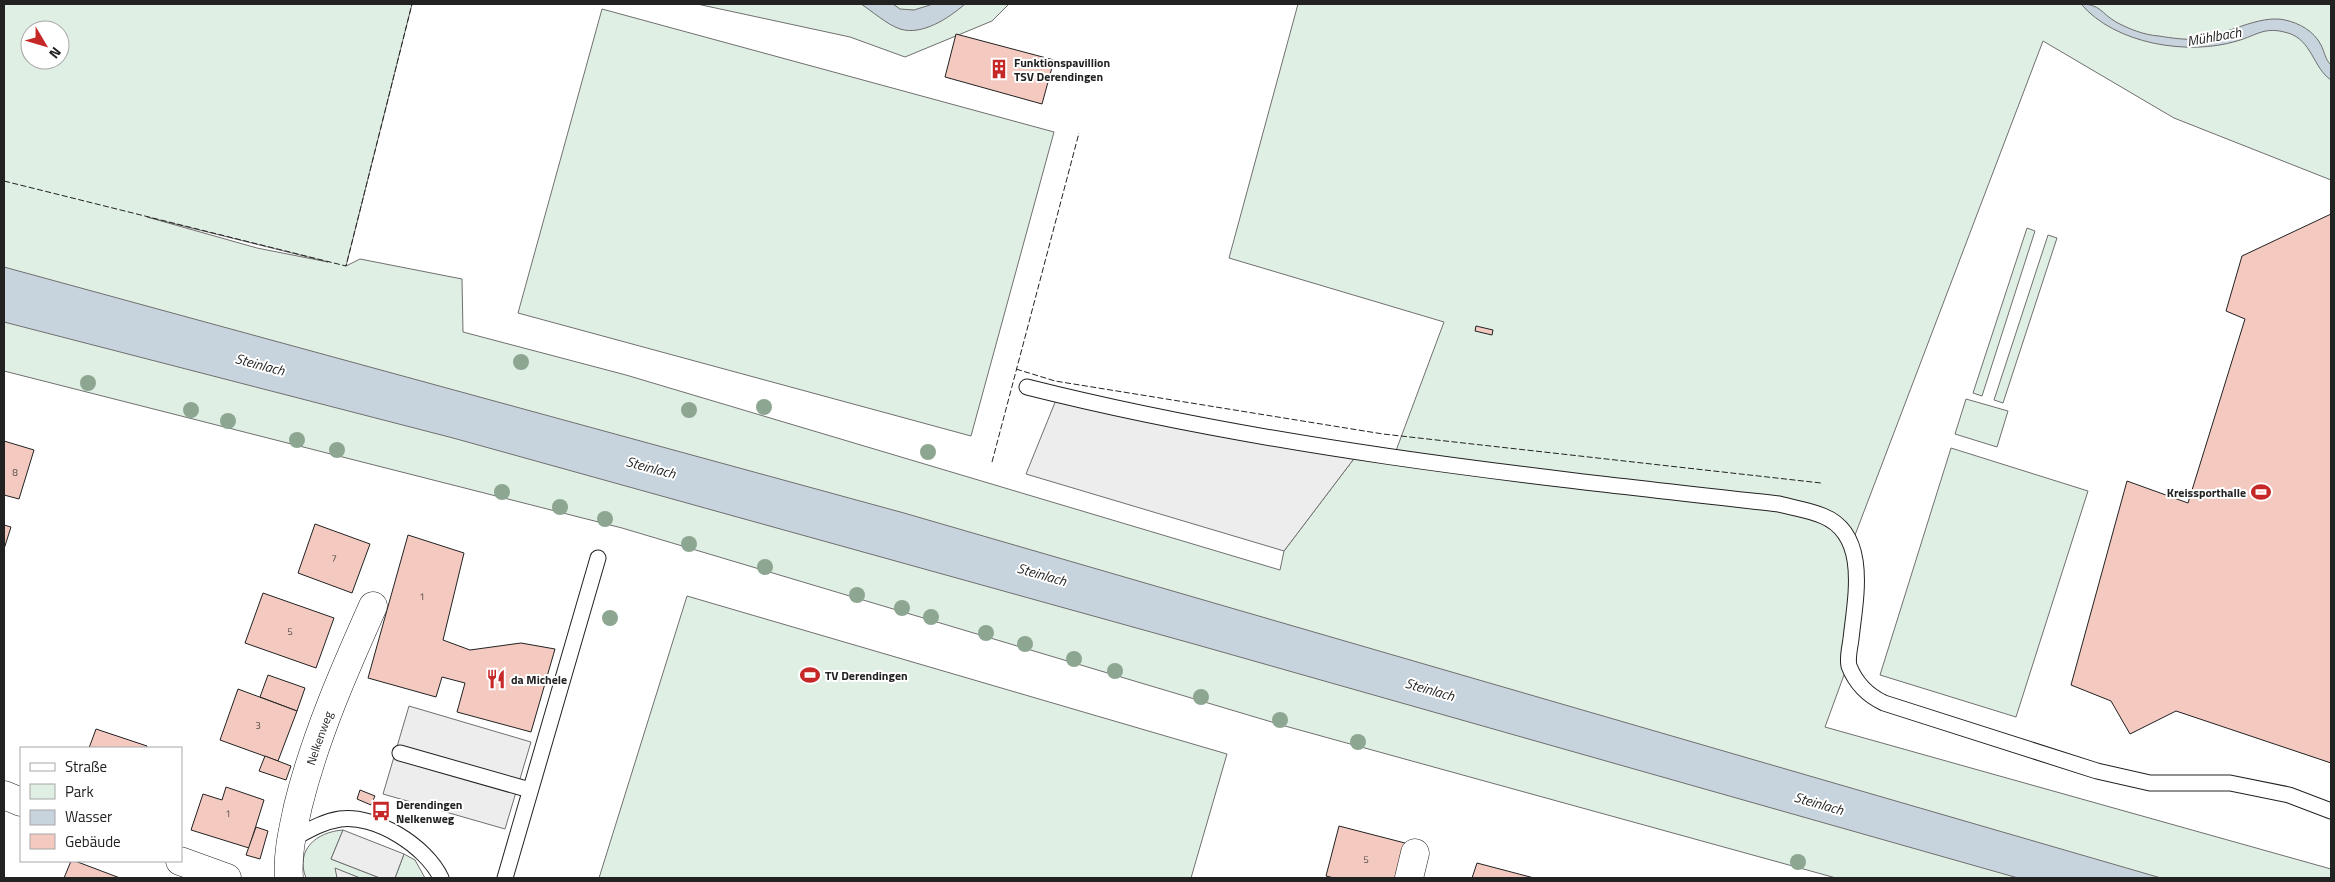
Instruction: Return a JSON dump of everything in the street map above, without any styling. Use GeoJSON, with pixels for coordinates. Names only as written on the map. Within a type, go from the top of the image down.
{"type":"FeatureCollection","features":[{"type":"Feature","properties":{"kind":"street","name":"Nelkenweg"},"geometry":{"type":"LineString","coordinates":[[289,878],[290,840],[315,748],[327,713],[373,606]]}},
{"type":"Feature","properties":{"kind":"street"},"geometry":{"type":"LineString","coordinates":[[4,795],[20,802]]}},
{"type":"Feature","properties":{"kind":"street"},"geometry":{"type":"LineString","coordinates":[[182,862],[226,878]]}},
{"type":"Feature","properties":{"kind":"lane"},"geometry":{"type":"LineString","coordinates":[[1027,387],[1188,424],[1329,448],[1641,489],[1779,504],[1824,516],[1843,530],[1852,543],[1857,581],[1848,664],[1858,683],[1870,696],[1884,703],[2123,777],[2150,783],[2230,783],[2288,795],[2331,811]]}},
{"type":"Feature","properties":{"kind":"lane"},"geometry":{"type":"LineString","coordinates":[[505,878],[598,558]]}},
{"type":"Feature","properties":{"kind":"lane"},"geometry":{"type":"LineString","coordinates":[[400,753],[530,790]]}},
{"type":"Feature","properties":{"kind":"lane"},"geometry":{"type":"LineString","coordinates":[[290,840],[324,822],[356,819],[396,833],[408,841],[424,854],[441,878]]}},
{"type":"Feature","properties":{"kind":"green space"},"geometry":{"type":"Polygon","coordinates":[[[4,4],[412,4],[346,266],[360,259],[462,279],[463,332],[626,375],[1280,570],[1284,551],[1359,452],[1394,456],[1444,322],[1229,258],[1298,4],[2331,4],[2331,180],[2174,118],[2043,41],[1852,543],[1848,664],[1825,727],[2331,869],[2331,878],[1836,878],[1285,726],[622,528],[4,371],[4,4]],[[147,217],[257,248],[328,262],[147,217]]]}},
{"type":"Feature","properties":{"kind":"green space"},"geometry":{"type":"Polygon","coordinates":[[[697,4],[1009,4],[992,21],[905,57],[850,37],[697,4]]]}},
{"type":"Feature","properties":{"kind":"green space"},"geometry":{"type":"Polygon","coordinates":[[[602,9],[1054,132],[971,436],[518,313],[602,9]]]}},
{"type":"Feature","properties":{"kind":"green space"},"geometry":{"type":"Polygon","coordinates":[[[2027,228],[2035,231],[1982,396],[1973,393],[2027,228]]]}},
{"type":"Feature","properties":{"kind":"green space"},"geometry":{"type":"Polygon","coordinates":[[[2048,235],[2057,238],[2003,403],[1994,400],[2048,235]]]}},
{"type":"Feature","properties":{"kind":"green space"},"geometry":{"type":"Polygon","coordinates":[[[1966,399],[2008,411],[1997,447],[1955,434],[1966,399]]]}},
{"type":"Feature","properties":{"kind":"green space"},"geometry":{"type":"Polygon","coordinates":[[[1951,448],[2088,491],[2016,717],[1880,675],[1951,448]]]}},
{"type":"Feature","properties":{"kind":"green space","name":"TV Derendingen"},"geometry":{"type":"Polygon","coordinates":[[[687,596],[1227,754],[1191,878],[599,878],[687,596]]]}},
{"type":"Feature","properties":{"kind":"green space"},"geometry":{"type":"Polygon","coordinates":[[[343,830],[331,859],[380,878],[360,878],[336,869],[337,878],[306,878],[303,859],[310,844],[324,834],[343,830]]]}},
{"type":"Feature","properties":{"kind":"green space"},"geometry":{"type":"Polygon","coordinates":[[[404,854],[415,860],[425,878],[395,878],[404,854]]]}},
{"type":"Feature","properties":{"kind":"shaded area"},"geometry":{"type":"Polygon","coordinates":[[[1058,395],[1359,452],[1284,551],[1026,474],[1058,395]]]}},
{"type":"Feature","properties":{"kind":"shaded area"},"geometry":{"type":"Polygon","coordinates":[[[409,706],[531,742],[505,829],[383,794],[409,706]]]}},
{"type":"Feature","properties":{"kind":"shaded area"},"geometry":{"type":"Polygon","coordinates":[[[343,830],[404,854],[395,878],[380,878],[331,859],[343,830]]]}},
{"type":"Feature","properties":{"kind":"shaded area"},"geometry":{"type":"Polygon","coordinates":[[[335,868],[360,878],[337,878],[335,868]]]}},
{"type":"Feature","properties":{"kind":"water"},"geometry":{"type":"Polygon","coordinates":[[[861,4],[893,4],[900,9],[914,10],[933,4],[965,4],[935,24],[926,28],[908,31],[890,24],[861,4]]]}},
{"type":"Feature","properties":{"kind":"water","name":"Mühlbach"},"geometry":{"type":"Polygon","coordinates":[[[2081,4],[2096,7],[2116,22],[2137,31],[2178,39],[2207,37],[2264,20],[2290,21],[2306,28],[2318,40],[2331,65],[2331,80],[2320,69],[2302,42],[2288,33],[2273,30],[2261,32],[2237,41],[2197,47],[2153,43],[2113,29],[2095,18],[2081,4]]]}},
{"type":"Feature","properties":{"kind":"water","name":"Steinlach"},"geometry":{"type":"Polygon","coordinates":[[[4,267],[904,513],[2161,878],[2018,878],[1194,644],[453,438],[4,322],[4,267]]]}},
{"type":"Feature","properties":{"kind":"building","name":"Funktionspavillion TSV Derendingen"},"geometry":{"type":"Polygon","coordinates":[[[956,34],[1054,60],[1042,104],[945,77],[956,34]]]}},
{"type":"Feature","properties":{"kind":"building","name":"Kreissporthalle"},"geometry":{"type":"Polygon","coordinates":[[[2331,214],[2331,763],[2176,711],[2130,734],[2111,701],[2071,685],[2127,481],[2188,503],[2245,319],[2226,311],[2242,256],[2331,214]]]}},
{"type":"Feature","properties":{"kind":"building"},"geometry":{"type":"Polygon","coordinates":[[[1476,326],[1493,330],[1492,335],[1475,331],[1476,326]]]}},
{"type":"Feature","properties":{"kind":"building"},"geometry":{"type":"Polygon","coordinates":[[[4,441],[34,450],[19,499],[4,495],[4,441]]]}},
{"type":"Feature","properties":{"kind":"building"},"geometry":{"type":"Polygon","coordinates":[[[315,524],[370,544],[352,593],[298,573],[315,524]]]}},
{"type":"Feature","properties":{"kind":"building"},"geometry":{"type":"Polygon","coordinates":[[[4,525],[11,527],[4,549],[4,525]]]}},
{"type":"Feature","properties":{"kind":"building"},"geometry":{"type":"Polygon","coordinates":[[[408,535],[464,553],[443,640],[470,650],[521,643],[555,649],[531,732],[457,712],[465,683],[442,677],[436,697],[368,678],[408,535]]]}},
{"type":"Feature","properties":{"kind":"building"},"geometry":{"type":"Polygon","coordinates":[[[263,593],[334,618],[316,668],[245,643],[263,593]]]}},
{"type":"Feature","properties":{"kind":"building"},"geometry":{"type":"Polygon","coordinates":[[[268,675],[305,688],[297,711],[260,697],[268,675]]]}},
{"type":"Feature","properties":{"kind":"building"},"geometry":{"type":"Polygon","coordinates":[[[238,689],[297,711],[278,761],[220,740],[238,689]]]}},
{"type":"Feature","properties":{"kind":"building"},"geometry":{"type":"Polygon","coordinates":[[[96,729],[147,746],[146,747],[89,747],[96,729]]]}},
{"type":"Feature","properties":{"kind":"building"},"geometry":{"type":"Polygon","coordinates":[[[265,756],[291,766],[286,780],[259,771],[265,756]]]}},
{"type":"Feature","properties":{"kind":"building"},"geometry":{"type":"Polygon","coordinates":[[[226,787],[264,800],[249,848],[191,830],[203,794],[222,800],[226,787]]]}},
{"type":"Feature","properties":{"kind":"building"},"geometry":{"type":"Polygon","coordinates":[[[360,790],[375,796],[371,805],[357,799],[360,790]]]}},
{"type":"Feature","properties":{"kind":"building"},"geometry":{"type":"Polygon","coordinates":[[[1339,826],[1405,843],[1396,878],[1334,878],[1326,876],[1339,826]]]}},
{"type":"Feature","properties":{"kind":"building"},"geometry":{"type":"Polygon","coordinates":[[[256,827],[268,831],[260,859],[246,855],[256,827]]]}},
{"type":"Feature","properties":{"kind":"building"},"geometry":{"type":"Polygon","coordinates":[[[71,862],[78,862],[120,878],[64,878],[71,862]]]}},
{"type":"Feature","properties":{"kind":"building"},"geometry":{"type":"Polygon","coordinates":[[[1477,863],[1534,878],[1472,878],[1477,863]]]}},
{"type":"Feature","properties":{"kind":"fence"},"geometry":{"type":"LineString","coordinates":[[4,181],[346,266],[412,4]]}},
{"type":"Feature","properties":{"kind":"fence"},"geometry":{"type":"LineString","coordinates":[[992,462],[1079,133]]}},
{"type":"Feature","properties":{"kind":"fence"},"geometry":{"type":"LineString","coordinates":[[1016,369],[1055,381],[1383,434],[1821,483]]}},
{"type":"Feature","properties":{"kind":"place","name":"Funktionspavillion TSV Derendingen"},"geometry":{"type":"Point","coordinates":[999,69]}},
{"type":"Feature","properties":{"kind":"place","name":"Kreissporthalle"},"geometry":{"type":"Point","coordinates":[2261,492]}},
{"type":"Feature","properties":{"kind":"place","name":"TV Derendingen"},"geometry":{"type":"Point","coordinates":[810,675]}},
{"type":"Feature","properties":{"kind":"place","name":"da Michele"},"geometry":{"type":"Point","coordinates":[496,679]}},
{"type":"Feature","properties":{"kind":"place","name":"Derendingen Nelkenweg"},"geometry":{"type":"Point","coordinates":[381,811]}}]}
